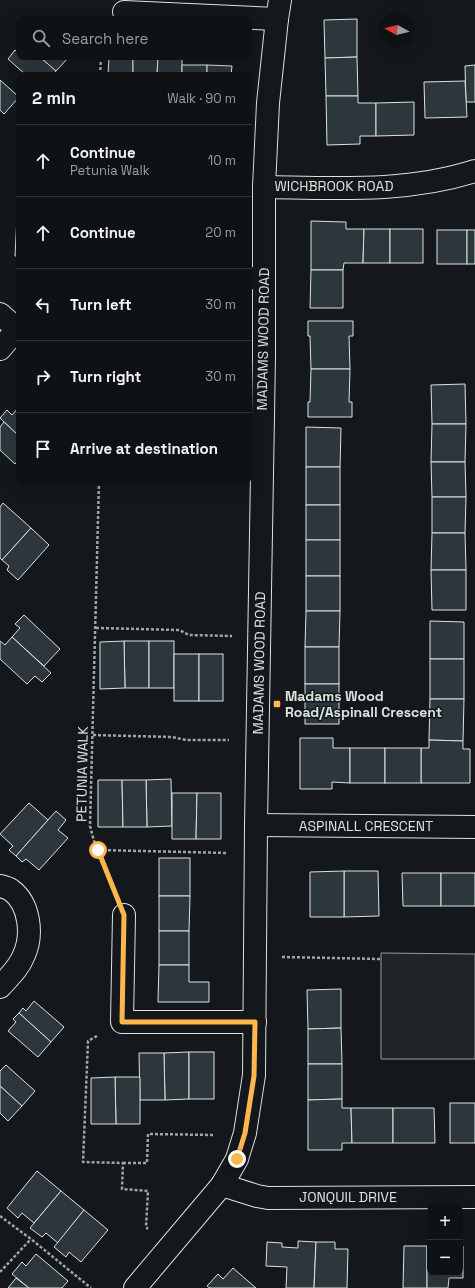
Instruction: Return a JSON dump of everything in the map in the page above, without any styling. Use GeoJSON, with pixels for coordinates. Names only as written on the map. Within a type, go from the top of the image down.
{"type":"FeatureCollection","features":[{"type":"Feature","properties":{"kind":"street"},"geometry":{"type":"LineString","coordinates":[[124,12],[148,6],[278,10]]}},
{"type":"Feature","properties":{"kind":"street","name":"MADAMS WOOD ROAD"},"geometry":{"type":"LineString","coordinates":[[135,1288],[222,1185],[237,1159],[245,1133],[254,1076],[259,636],[256,278],[264,187],[268,103],[278,10]]}},
{"type":"Feature","properties":{"kind":"street","name":"WICHBROOK ROAD"},"geometry":{"type":"LineString","coordinates":[[264,187],[358,189],[403,186],[456,177],[475,171]]}},
{"type":"Feature","properties":{"kind":"street"},"geometry":{"type":"LineString","coordinates":[[0,314],[16,326]]}},
{"type":"Feature","properties":{"kind":"street"},"geometry":{"type":"LineString","coordinates":[[0,349],[16,330]]}},
{"type":"Feature","properties":{"kind":"street","name":"ASPINALL CRESCENT"},"geometry":{"type":"LineString","coordinates":[[256,825],[475,826]]}},
{"type":"Feature","properties":{"kind":"street"},"geometry":{"type":"LineString","coordinates":[[0,886],[11,890],[22,902],[28,917],[29,939],[24,956],[15,971],[0,987]]}},
{"type":"Feature","properties":{"kind":"street"},"geometry":{"type":"LineString","coordinates":[[124,915],[122,1022],[255,1022]]}},
{"type":"Feature","properties":{"kind":"street","name":"JONQUIL DRIVE"},"geometry":{"type":"LineString","coordinates":[[222,1185],[256,1196],[268,1198],[475,1197]]}},
{"type":"Feature","properties":{"kind":"path"},"geometry":{"type":"LineString","coordinates":[[100,60],[100,72]]}},
{"type":"Feature","properties":{"kind":"path","name":"PETUNIA WALK"},"geometry":{"type":"LineString","coordinates":[[99,484],[90,826],[124,915]]}},
{"type":"Feature","properties":{"kind":"path"},"geometry":{"type":"LineString","coordinates":[[96,628],[179,630],[190,635],[259,636]]}},
{"type":"Feature","properties":{"kind":"path"},"geometry":{"type":"LineString","coordinates":[[93,735],[172,737],[186,740],[257,740]]}},
{"type":"Feature","properties":{"kind":"path"},"geometry":{"type":"LineString","coordinates":[[98,850],[256,853]]}},
{"type":"Feature","properties":{"kind":"path"},"geometry":{"type":"LineString","coordinates":[[256,956],[381,959]]}},
{"type":"Feature","properties":{"kind":"path"},"geometry":{"type":"LineString","coordinates":[[122,1022],[88,1041],[83,1162],[147,1163],[148,1134],[225,1135],[243,1140]]}},
{"type":"Feature","properties":{"kind":"path"},"geometry":{"type":"LineString","coordinates":[[123,1163],[122,1189],[148,1191],[146,1227],[170,1247]]}},
{"type":"Feature","properties":{"kind":"path"},"geometry":{"type":"LineString","coordinates":[[0,1216],[91,1288]]}},
{"type":"Feature","properties":{"kind":"path"},"geometry":{"type":"LineString","coordinates":[[0,1272],[31,1239]]}},
{"type":"Feature","properties":{"kind":"shaded area"},"geometry":{"type":"Polygon","coordinates":[[[381,953],[475,954],[475,1059],[381,1059],[381,953]]]}},
{"type":"Feature","properties":{"kind":"building"},"geometry":{"type":"Polygon","coordinates":[[[357,19],[357,57],[325,58],[324,20],[357,19]]]}},
{"type":"Feature","properties":{"kind":"building"},"geometry":{"type":"Polygon","coordinates":[[[15,50],[16,60],[43,60],[56,71],[23,72],[8,59],[15,50]]]}},
{"type":"Feature","properties":{"kind":"building"},"geometry":{"type":"Polygon","coordinates":[[[357,57],[358,96],[326,96],[325,58],[357,57]]]}},
{"type":"Feature","properties":{"kind":"building"},"geometry":{"type":"Polygon","coordinates":[[[43,60],[66,60],[56,71],[43,60]]]}},
{"type":"Feature","properties":{"kind":"building"},"geometry":{"type":"Polygon","coordinates":[[[109,60],[133,60],[133,72],[108,72],[109,60]]]}},
{"type":"Feature","properties":{"kind":"building"},"geometry":{"type":"Polygon","coordinates":[[[133,60],[158,60],[157,72],[133,72],[133,60]]]}},
{"type":"Feature","properties":{"kind":"building"},"geometry":{"type":"Polygon","coordinates":[[[158,60],[182,60],[182,72],[157,72],[158,60]]]}},
{"type":"Feature","properties":{"kind":"building"},"geometry":{"type":"Polygon","coordinates":[[[182,65],[207,65],[207,72],[182,72],[182,65]]]}},
{"type":"Feature","properties":{"kind":"building"},"geometry":{"type":"Polygon","coordinates":[[[207,65],[232,66],[231,72],[207,72],[207,65]]]}},
{"type":"Feature","properties":{"kind":"building"},"geometry":{"type":"Polygon","coordinates":[[[475,65],[475,102],[466,102],[465,66],[475,65]]]}},
{"type":"Feature","properties":{"kind":"building"},"geometry":{"type":"Polygon","coordinates":[[[0,80],[16,94],[16,100],[4,114],[0,110],[0,80]]]}},
{"type":"Feature","properties":{"kind":"building"},"geometry":{"type":"Polygon","coordinates":[[[465,81],[467,117],[425,118],[424,82],[465,81]]]}},
{"type":"Feature","properties":{"kind":"building"},"geometry":{"type":"Polygon","coordinates":[[[326,96],[358,96],[358,103],[376,103],[376,136],[360,136],[360,144],[327,145],[326,96]]]}},
{"type":"Feature","properties":{"kind":"building"},"geometry":{"type":"Polygon","coordinates":[[[414,102],[414,135],[376,136],[376,103],[414,102]]]}},
{"type":"Feature","properties":{"kind":"building"},"geometry":{"type":"Polygon","coordinates":[[[311,221],[346,222],[346,229],[364,229],[363,263],[344,263],[343,270],[311,270],[311,221]]]}},
{"type":"Feature","properties":{"kind":"building"},"geometry":{"type":"Polygon","coordinates":[[[364,229],[390,229],[390,263],[363,263],[364,229]]]}},
{"type":"Feature","properties":{"kind":"building"},"geometry":{"type":"Polygon","coordinates":[[[390,229],[423,229],[423,263],[390,263],[390,229]]]}},
{"type":"Feature","properties":{"kind":"building"},"geometry":{"type":"Polygon","coordinates":[[[437,230],[467,230],[467,264],[437,264],[437,230]]]}},
{"type":"Feature","properties":{"kind":"building"},"geometry":{"type":"Polygon","coordinates":[[[467,230],[475,230],[475,264],[467,264],[467,230]]]}},
{"type":"Feature","properties":{"kind":"building"},"geometry":{"type":"Polygon","coordinates":[[[311,270],[343,270],[343,308],[310,308],[311,270]]]}},
{"type":"Feature","properties":{"kind":"building"},"geometry":{"type":"Polygon","coordinates":[[[308,321],[353,321],[353,336],[349,336],[350,369],[311,369],[308,321]]]}},
{"type":"Feature","properties":{"kind":"building"},"geometry":{"type":"Polygon","coordinates":[[[311,369],[350,369],[349,402],[352,402],[352,417],[308,417],[311,369]]]}},
{"type":"Feature","properties":{"kind":"building"},"geometry":{"type":"Polygon","coordinates":[[[465,384],[466,424],[432,424],[431,385],[465,384]]]}},
{"type":"Feature","properties":{"kind":"building"},"geometry":{"type":"Polygon","coordinates":[[[7,410],[12,415],[16,410],[16,433],[0,418],[7,410]]]}},
{"type":"Feature","properties":{"kind":"building"},"geometry":{"type":"Polygon","coordinates":[[[4,422],[16,433],[15,464],[0,450],[0,427],[4,422]]]}},
{"type":"Feature","properties":{"kind":"building"},"geometry":{"type":"Polygon","coordinates":[[[432,424],[466,424],[465,462],[431,462],[432,424]]]}},
{"type":"Feature","properties":{"kind":"building"},"geometry":{"type":"Polygon","coordinates":[[[306,427],[341,428],[340,467],[306,467],[306,427]]]}},
{"type":"Feature","properties":{"kind":"building"},"geometry":{"type":"Polygon","coordinates":[[[431,462],[465,462],[466,497],[432,497],[431,462]]]}},
{"type":"Feature","properties":{"kind":"building"},"geometry":{"type":"Polygon","coordinates":[[[306,467],[340,467],[340,505],[306,505],[306,467]]]}},
{"type":"Feature","properties":{"kind":"building"},"geometry":{"type":"Polygon","coordinates":[[[432,497],[466,497],[465,533],[432,533],[432,497]]]}},
{"type":"Feature","properties":{"kind":"building"},"geometry":{"type":"Polygon","coordinates":[[[3,503],[31,528],[2,560],[0,558],[0,507],[3,503]]]}},
{"type":"Feature","properties":{"kind":"building"},"geometry":{"type":"Polygon","coordinates":[[[306,505],[340,505],[340,540],[306,540],[306,505]]]}},
{"type":"Feature","properties":{"kind":"building"},"geometry":{"type":"Polygon","coordinates":[[[31,528],[49,545],[18,580],[7,570],[9,566],[2,560],[31,528]]]}},
{"type":"Feature","properties":{"kind":"building"},"geometry":{"type":"Polygon","coordinates":[[[432,533],[465,533],[466,570],[431,570],[432,533]]]}},
{"type":"Feature","properties":{"kind":"building"},"geometry":{"type":"Polygon","coordinates":[[[306,540],[340,540],[340,576],[306,576],[306,540]]]}},
{"type":"Feature","properties":{"kind":"building"},"geometry":{"type":"Polygon","coordinates":[[[431,570],[466,570],[466,610],[432,610],[431,570]]]}},
{"type":"Feature","properties":{"kind":"building"},"geometry":{"type":"Polygon","coordinates":[[[306,576],[340,576],[340,611],[306,611],[306,576]]]}},
{"type":"Feature","properties":{"kind":"building"},"geometry":{"type":"Polygon","coordinates":[[[306,611],[340,611],[339,647],[305,647],[306,611]]]}},
{"type":"Feature","properties":{"kind":"building"},"geometry":{"type":"Polygon","coordinates":[[[24,615],[60,649],[44,666],[12,637],[20,628],[15,624],[24,615]]]}},
{"type":"Feature","properties":{"kind":"building"},"geometry":{"type":"Polygon","coordinates":[[[430,621],[464,622],[464,659],[430,659],[430,621]]]}},
{"type":"Feature","properties":{"kind":"building"},"geometry":{"type":"Polygon","coordinates":[[[12,637],[51,673],[42,682],[35,676],[27,684],[0,659],[0,641],[5,645],[12,637]]]}},
{"type":"Feature","properties":{"kind":"building"},"geometry":{"type":"Polygon","coordinates":[[[124,641],[149,641],[149,688],[125,688],[124,641]]]}},
{"type":"Feature","properties":{"kind":"building"},"geometry":{"type":"Polygon","coordinates":[[[124,641],[125,688],[100,689],[100,642],[124,641]]]}},
{"type":"Feature","properties":{"kind":"building"},"geometry":{"type":"Polygon","coordinates":[[[149,641],[174,641],[174,688],[149,688],[149,641]]]}},
{"type":"Feature","properties":{"kind":"building"},"geometry":{"type":"Polygon","coordinates":[[[305,647],[339,647],[339,684],[305,684],[305,647]]]}},
{"type":"Feature","properties":{"kind":"building"},"geometry":{"type":"Polygon","coordinates":[[[174,654],[199,654],[199,701],[174,701],[174,654]]]}},
{"type":"Feature","properties":{"kind":"building"},"geometry":{"type":"Polygon","coordinates":[[[199,654],[223,654],[223,701],[199,701],[199,654]]]}},
{"type":"Feature","properties":{"kind":"building"},"geometry":{"type":"Polygon","coordinates":[[[430,659],[464,659],[464,699],[430,699],[430,659]]]}},
{"type":"Feature","properties":{"kind":"building"},"geometry":{"type":"Polygon","coordinates":[[[305,684],[339,684],[339,724],[305,724],[305,684]]]}},
{"type":"Feature","properties":{"kind":"building"},"geometry":{"type":"Polygon","coordinates":[[[430,699],[464,699],[463,741],[429,740],[430,699]]]}},
{"type":"Feature","properties":{"kind":"building"},"geometry":{"type":"Polygon","coordinates":[[[300,738],[333,738],[333,748],[350,748],[350,783],[332,782],[332,789],[300,789],[300,738]]]}},
{"type":"Feature","properties":{"kind":"building"},"geometry":{"type":"Polygon","coordinates":[[[429,740],[463,741],[463,749],[470,749],[470,783],[421,783],[421,748],[429,748],[429,740]]]}},
{"type":"Feature","properties":{"kind":"building"},"geometry":{"type":"Polygon","coordinates":[[[350,748],[385,748],[385,783],[350,783],[350,748]]]}},
{"type":"Feature","properties":{"kind":"building"},"geometry":{"type":"Polygon","coordinates":[[[385,748],[421,748],[421,783],[385,783],[385,748]]]}},
{"type":"Feature","properties":{"kind":"building"},"geometry":{"type":"Polygon","coordinates":[[[171,779],[172,826],[147,827],[146,780],[171,779]]]}},
{"type":"Feature","properties":{"kind":"building"},"geometry":{"type":"Polygon","coordinates":[[[98,780],[122,780],[123,827],[98,827],[98,780]]]}},
{"type":"Feature","properties":{"kind":"building"},"geometry":{"type":"Polygon","coordinates":[[[122,780],[146,780],[147,827],[123,827],[122,780]]]}},
{"type":"Feature","properties":{"kind":"building"},"geometry":{"type":"Polygon","coordinates":[[[172,793],[197,793],[196,839],[172,839],[172,793]]]}},
{"type":"Feature","properties":{"kind":"building"},"geometry":{"type":"Polygon","coordinates":[[[197,793],[221,793],[221,839],[196,839],[197,793]]]}},
{"type":"Feature","properties":{"kind":"building"},"geometry":{"type":"Polygon","coordinates":[[[29,803],[48,820],[16,856],[9,850],[13,846],[0,834],[29,803]]]}},
{"type":"Feature","properties":{"kind":"building"},"geometry":{"type":"Polygon","coordinates":[[[56,811],[66,820],[58,830],[68,838],[39,870],[26,859],[22,862],[16,856],[56,811]]]}},
{"type":"Feature","properties":{"kind":"building"},"geometry":{"type":"Polygon","coordinates":[[[159,858],[190,858],[190,896],[159,896],[159,858]]]}},
{"type":"Feature","properties":{"kind":"building"},"geometry":{"type":"Polygon","coordinates":[[[344,871],[378,871],[379,916],[344,917],[344,871]]]}},
{"type":"Feature","properties":{"kind":"building"},"geometry":{"type":"Polygon","coordinates":[[[344,871],[344,917],[310,917],[310,872],[344,871]]]}},
{"type":"Feature","properties":{"kind":"building"},"geometry":{"type":"Polygon","coordinates":[[[402,873],[441,873],[441,906],[403,906],[402,873]]]}},
{"type":"Feature","properties":{"kind":"building"},"geometry":{"type":"Polygon","coordinates":[[[441,873],[475,873],[475,906],[441,906],[441,873]]]}},
{"type":"Feature","properties":{"kind":"building"},"geometry":{"type":"Polygon","coordinates":[[[159,896],[190,896],[189,931],[159,931],[159,896]]]}},
{"type":"Feature","properties":{"kind":"building"},"geometry":{"type":"Polygon","coordinates":[[[159,931],[189,931],[189,965],[159,965],[159,931]]]}},
{"type":"Feature","properties":{"kind":"building"},"geometry":{"type":"Polygon","coordinates":[[[159,965],[189,965],[189,982],[209,982],[209,1002],[158,1002],[159,965]]]}},
{"type":"Feature","properties":{"kind":"building"},"geometry":{"type":"Polygon","coordinates":[[[341,989],[341,1028],[308,1029],[307,990],[341,989]]]}},
{"type":"Feature","properties":{"kind":"building"},"geometry":{"type":"Polygon","coordinates":[[[34,1001],[64,1027],[51,1042],[19,1013],[23,1008],[26,1011],[34,1001]]]}},
{"type":"Feature","properties":{"kind":"building"},"geometry":{"type":"Polygon","coordinates":[[[19,1013],[51,1042],[38,1057],[8,1031],[16,1022],[13,1019],[19,1013]]]}},
{"type":"Feature","properties":{"kind":"building"},"geometry":{"type":"Polygon","coordinates":[[[341,1028],[342,1064],[308,1064],[308,1029],[341,1028]]]}},
{"type":"Feature","properties":{"kind":"building"},"geometry":{"type":"Polygon","coordinates":[[[189,1052],[189,1099],[165,1100],[164,1053],[189,1052]]]}},
{"type":"Feature","properties":{"kind":"building"},"geometry":{"type":"Polygon","coordinates":[[[189,1052],[214,1052],[214,1099],[189,1099],[189,1052]]]}},
{"type":"Feature","properties":{"kind":"building"},"geometry":{"type":"Polygon","coordinates":[[[139,1053],[164,1053],[165,1100],[140,1100],[139,1053]]]}},
{"type":"Feature","properties":{"kind":"building"},"geometry":{"type":"Polygon","coordinates":[[[308,1064],[342,1064],[342,1099],[308,1100],[308,1064]]]}},
{"type":"Feature","properties":{"kind":"building"},"geometry":{"type":"Polygon","coordinates":[[[6,1065],[35,1091],[22,1106],[0,1086],[0,1071],[6,1065]]]}},
{"type":"Feature","properties":{"kind":"building"},"geometry":{"type":"Polygon","coordinates":[[[115,1077],[140,1077],[140,1124],[116,1124],[115,1077]]]}},
{"type":"Feature","properties":{"kind":"building"},"geometry":{"type":"Polygon","coordinates":[[[115,1077],[116,1124],[91,1124],[91,1078],[115,1077]]]}},
{"type":"Feature","properties":{"kind":"building"},"geometry":{"type":"Polygon","coordinates":[[[0,1086],[22,1106],[8,1121],[0,1113],[0,1086]]]}},
{"type":"Feature","properties":{"kind":"building"},"geometry":{"type":"Polygon","coordinates":[[[342,1099],[342,1108],[351,1108],[352,1143],[342,1143],[342,1150],[308,1150],[308,1100],[342,1099]]]}},
{"type":"Feature","properties":{"kind":"building"},"geometry":{"type":"Polygon","coordinates":[[[450,1103],[475,1103],[475,1143],[450,1143],[450,1103]]]}},
{"type":"Feature","properties":{"kind":"building"},"geometry":{"type":"Polygon","coordinates":[[[351,1108],[393,1108],[393,1143],[352,1143],[351,1108]]]}},
{"type":"Feature","properties":{"kind":"building"},"geometry":{"type":"Polygon","coordinates":[[[393,1108],[434,1108],[435,1143],[393,1143],[393,1108]]]}},
{"type":"Feature","properties":{"kind":"building"},"geometry":{"type":"Polygon","coordinates":[[[37,1171],[61,1191],[34,1223],[22,1213],[18,1218],[7,1208],[37,1171]]]}},
{"type":"Feature","properties":{"kind":"building"},"geometry":{"type":"Polygon","coordinates":[[[61,1191],[84,1210],[58,1243],[46,1233],[42,1237],[30,1228],[61,1191]]]}},
{"type":"Feature","properties":{"kind":"building"},"geometry":{"type":"Polygon","coordinates":[[[84,1210],[108,1230],[81,1262],[69,1252],[66,1257],[54,1247],[84,1210]]]}},
{"type":"Feature","properties":{"kind":"building"},"geometry":{"type":"Polygon","coordinates":[[[298,1241],[316,1242],[314,1288],[286,1288],[287,1267],[266,1266],[267,1242],[282,1243],[282,1247],[298,1248],[298,1241]]]}},
{"type":"Feature","properties":{"kind":"building"},"geometry":{"type":"Polygon","coordinates":[[[316,1242],[335,1242],[335,1249],[348,1249],[347,1288],[314,1288],[316,1242]]]}},
{"type":"Feature","properties":{"kind":"building"},"geometry":{"type":"Polygon","coordinates":[[[404,1246],[427,1246],[427,1288],[403,1288],[404,1246]]]}},
{"type":"Feature","properties":{"kind":"building"},"geometry":{"type":"Polygon","coordinates":[[[36,1254],[68,1281],[62,1288],[29,1288],[12,1274],[22,1262],[26,1266],[36,1254]]]}},
{"type":"Feature","properties":{"kind":"building"},"geometry":{"type":"Polygon","coordinates":[[[233,1268],[256,1288],[210,1288],[207,1286],[218,1274],[223,1279],[233,1268]]]}},
{"type":"Feature","properties":{"kind":"building"},"geometry":{"type":"Polygon","coordinates":[[[427,1276],[463,1276],[463,1278],[449,1278],[448,1288],[427,1288],[427,1276]]]}},
{"type":"Feature","properties":{"kind":"building"},"geometry":{"type":"Polygon","coordinates":[[[16,1278],[29,1288],[8,1288],[16,1278]]]}},
{"type":"Feature","properties":{"kind":"place","name":"Madams Wood Road/Aspinall Crescent"},"geometry":{"type":"Point","coordinates":[277,704]}},
{"type":"Feature","properties":{"kind":"route"},"geometry":{"type":"LineString","coordinates":[[98,850],[124,915],[122,1022],[255,1022],[254,1076],[245,1133],[237,1159]]}}]}
